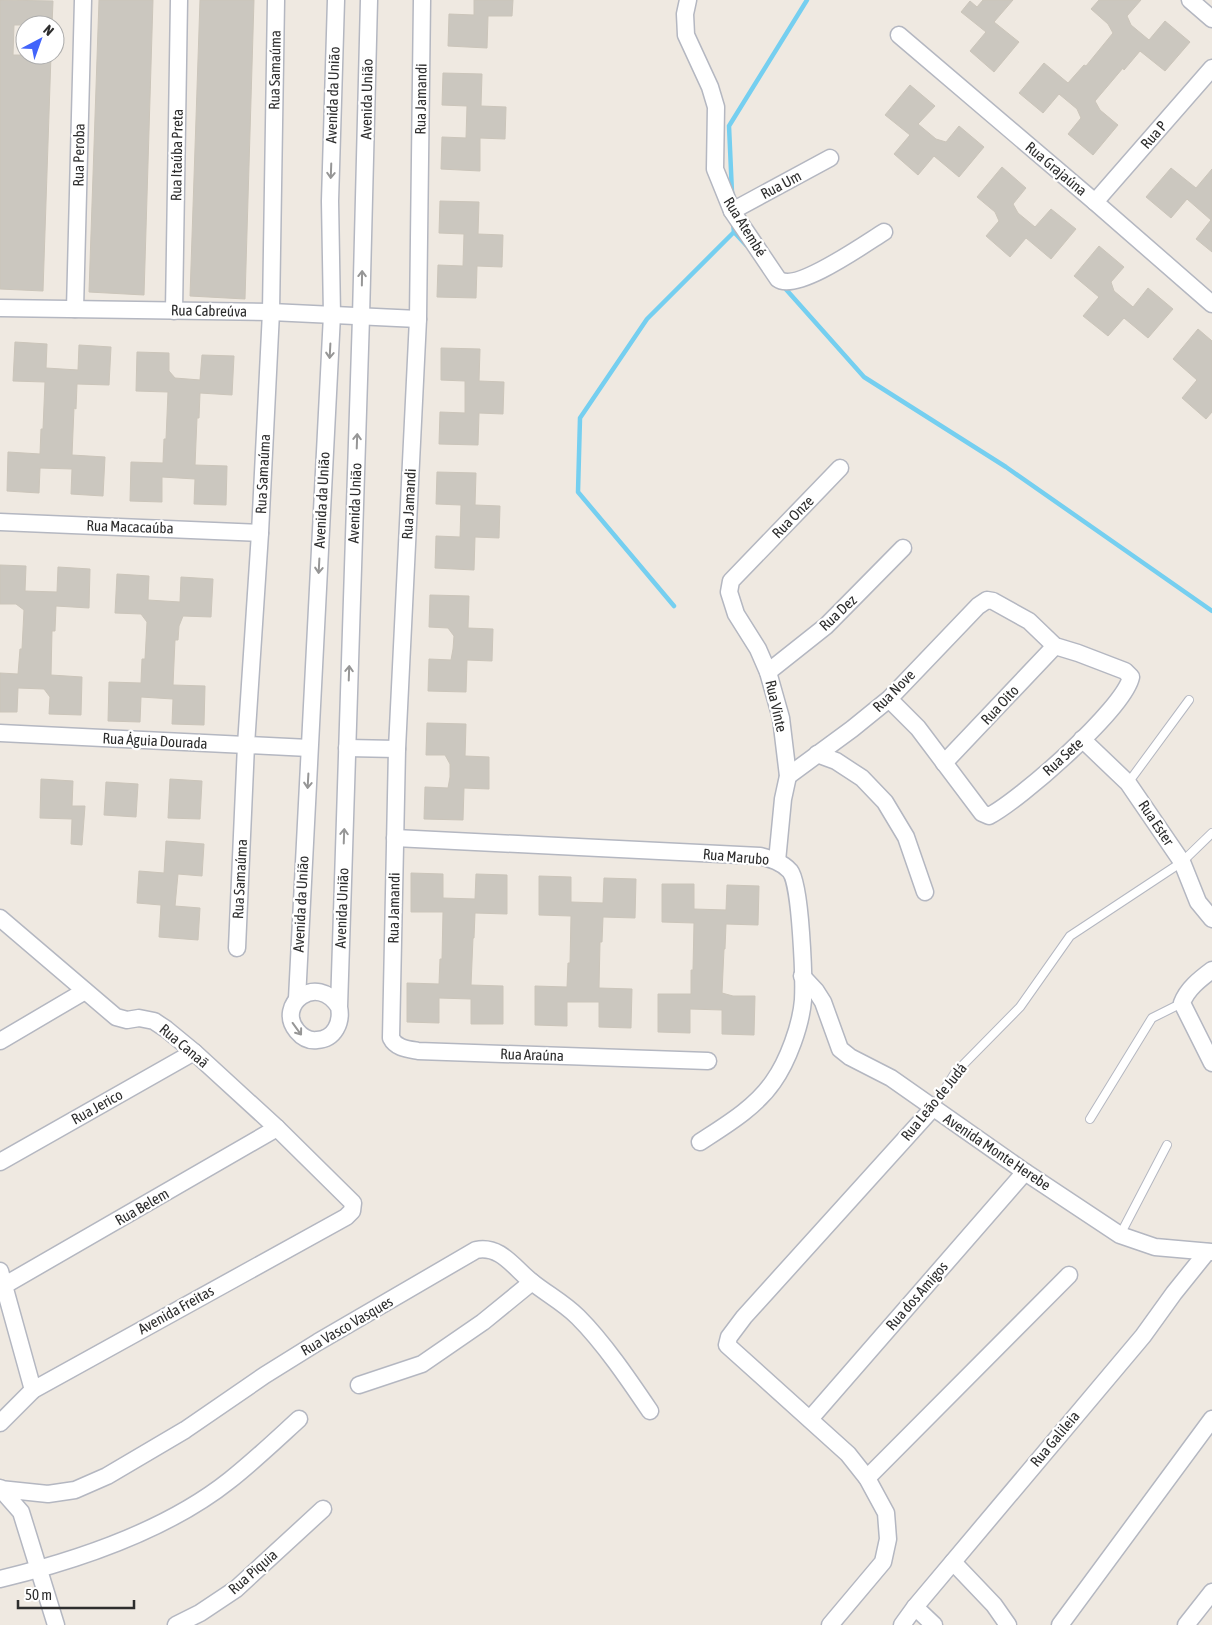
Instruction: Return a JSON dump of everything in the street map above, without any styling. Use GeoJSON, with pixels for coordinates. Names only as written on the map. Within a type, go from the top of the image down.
{"type":"FeatureCollection","features":[{"type":"Feature","properties":{"kind":"street","name":"Rua Peroba"},"geometry":{"type":"LineString","coordinates":[[75,309],[83,0]]}},
{"type":"Feature","properties":{"kind":"street","name":"Rua Itaúba Preta"},"geometry":{"type":"LineString","coordinates":[[174,311],[180,0]]}},
{"type":"Feature","properties":{"kind":"street","name":"Rua Samaúma"},"geometry":{"type":"LineString","coordinates":[[237,948],[246,745],[260,533],[270,312],[276,0]]}},
{"type":"Feature","properties":{"kind":"street","name":"Avenida da União"},"geometry":{"type":"LineString","coordinates":[[336,0],[330,201],[332,315],[297,1000],[292,1007],[292,1022],[300,1035],[307,1039],[314,1040],[329,1037],[336,1031],[339,1023],[339,1007]]}},
{"type":"Feature","properties":{"kind":"street","name":"Avenida União"},"geometry":{"type":"LineString","coordinates":[[339,1007],[369,0]]}},
{"type":"Feature","properties":{"kind":"street","name":"Rua Jamandi"},"geometry":{"type":"LineString","coordinates":[[392,1007],[397,749],[418,319],[422,0]]}},
{"type":"Feature","properties":{"kind":"street","name":"Rua Atembé"},"geometry":{"type":"LineString","coordinates":[[688,0],[685,14],[686,35],[710,87],[716,107],[715,169],[732,211],[778,279],[784,282],[816,274],[884,232]]}},
{"type":"Feature","properties":{"kind":"street"},"geometry":{"type":"LineString","coordinates":[[1190,0],[1212,18]]}},
{"type":"Feature","properties":{"kind":"street","name":"Rua Grajaúna"},"geometry":{"type":"LineString","coordinates":[[899,35],[1212,304]]}},
{"type":"Feature","properties":{"kind":"street","name":"Rua P"},"geometry":{"type":"LineString","coordinates":[[1095,202],[1212,68]]}},
{"type":"Feature","properties":{"kind":"street","name":"Rua Um"},"geometry":{"type":"LineString","coordinates":[[732,211],[830,158]]}},
{"type":"Feature","properties":{"kind":"street","name":"Rua Cabreúva"},"geometry":{"type":"LineString","coordinates":[[0,308],[270,312],[418,319]]}},
{"type":"Feature","properties":{"kind":"street","name":"Rua Onze"},"geometry":{"type":"LineString","coordinates":[[746,566],[840,468]]}},
{"type":"Feature","properties":{"kind":"street","name":"Rua Macacaúba"},"geometry":{"type":"LineString","coordinates":[[0,522],[260,533]]}},
{"type":"Feature","properties":{"kind":"street","name":"Rua Dez"},"geometry":{"type":"LineString","coordinates":[[768,672],[826,626],[902,548]]}},
{"type":"Feature","properties":{"kind":"street","name":"Rua Vinte"},"geometry":{"type":"LineString","coordinates":[[746,566],[731,582],[729,592],[736,614],[758,649],[768,672],[781,718],[788,776],[783,799],[777,861]]}},
{"type":"Feature","properties":{"kind":"street","name":"Rua Nove"},"geometry":{"type":"LineString","coordinates":[[788,776],[889,699],[978,606],[987,600],[993,601],[1029,621],[1054,646]]}},
{"type":"Feature","properties":{"kind":"street","name":"Rua Sete"},"geometry":{"type":"LineString","coordinates":[[944,764],[982,813],[989,816],[1056,765],[1112,708],[1130,680],[1129,674],[1125,670],[1054,646]]}},
{"type":"Feature","properties":{"kind":"street","name":"Rua Oito"},"geometry":{"type":"LineString","coordinates":[[944,764],[1054,646]]}},
{"type":"Feature","properties":{"kind":"street"},"geometry":{"type":"LineString","coordinates":[[889,699],[918,728],[944,764]]}},
{"type":"Feature","properties":{"kind":"street","name":"Rua Águia Dourada"},"geometry":{"type":"LineString","coordinates":[[0,733],[309,748]]}},
{"type":"Feature","properties":{"kind":"street","name":"Rua Ester"},"geometry":{"type":"LineString","coordinates":[[1082,739],[1128,782],[1182,862],[1198,902],[1212,919]]}},
{"type":"Feature","properties":{"kind":"street"},"geometry":{"type":"LineString","coordinates":[[347,748],[397,749]]}},
{"type":"Feature","properties":{"kind":"street"},"geometry":{"type":"LineString","coordinates":[[817,754],[836,760],[862,778],[885,802],[906,837],[925,892]]}},
{"type":"Feature","properties":{"kind":"street","name":"Rua Marubo"},"geometry":{"type":"LineString","coordinates":[[395,838],[760,856],[777,861],[790,871],[795,879],[799,906],[803,1000],[797,1027],[784,1063],[773,1082],[753,1106],[700,1142]]}},
{"type":"Feature","properties":{"kind":"street","name":"Rua Canaã"},"geometry":{"type":"LineString","coordinates":[[0,918],[116,1017],[127,1020],[139,1018],[154,1021],[194,1052],[277,1128],[353,1203]]}},
{"type":"Feature","properties":{"kind":"street"},"geometry":{"type":"LineString","coordinates":[[1212,970],[1194,985],[1184,996],[1182,1003],[1212,1063]]}},
{"type":"Feature","properties":{"kind":"street","name":"Avenida Monte Herebe"},"geometry":{"type":"LineString","coordinates":[[802,976],[823,1002],[840,1049],[850,1057],[891,1078],[1025,1172],[1120,1235],[1155,1247],[1210,1252]]}},
{"type":"Feature","properties":{"kind":"street"},"geometry":{"type":"LineString","coordinates":[[0,1041],[85,991]]}},
{"type":"Feature","properties":{"kind":"street"},"geometry":{"type":"LineString","coordinates":[[297,1000],[303,994],[311,991],[320,991],[328,994],[339,1007]]}},
{"type":"Feature","properties":{"kind":"street","name":"Rua Araúna"},"geometry":{"type":"LineString","coordinates":[[392,1007],[392,1040],[400,1047],[418,1051],[708,1061]]}},
{"type":"Feature","properties":{"kind":"street","name":"Rua Jerico"},"geometry":{"type":"LineString","coordinates":[[0,1162],[194,1052]]}},
{"type":"Feature","properties":{"kind":"street","name":"Rua Leão de Judá"},"geometry":{"type":"LineString","coordinates":[[810,1419],[727,1344],[729,1337],[744,1317],[933,1108]]}},
{"type":"Feature","properties":{"kind":"street","name":"Rua Belem"},"geometry":{"type":"LineString","coordinates":[[3,1278],[277,1128]]}},
{"type":"Feature","properties":{"kind":"street","name":"Rua dos Amigos"},"geometry":{"type":"LineString","coordinates":[[810,1419],[1025,1172]]}},
{"type":"Feature","properties":{"kind":"street","name":"Avenida Freitas"},"geometry":{"type":"LineString","coordinates":[[0,1423],[33,1390],[346,1217],[352,1211],[353,1203]]}},
{"type":"Feature","properties":{"kind":"street","name":"Rua Vasco Vasques"},"geometry":{"type":"LineString","coordinates":[[0,1489],[48,1494],[75,1490],[106,1476],[185,1430],[310,1346],[476,1250],[484,1248],[499,1252],[532,1282],[579,1318],[623,1372],[650,1411]]}},
{"type":"Feature","properties":{"kind":"street","name":"Rua Galileia"},"geometry":{"type":"LineString","coordinates":[[902,1625],[1142,1336],[1174,1293],[1210,1252]]}},
{"type":"Feature","properties":{"kind":"street"},"geometry":{"type":"LineString","coordinates":[[867,1478],[1069,1275]]}},
{"type":"Feature","properties":{"kind":"street"},"geometry":{"type":"LineString","coordinates":[[3,1278],[33,1390]]}},
{"type":"Feature","properties":{"kind":"street"},"geometry":{"type":"LineString","coordinates":[[359,1385],[422,1364],[483,1322],[532,1282]]}},
{"type":"Feature","properties":{"kind":"street"},"geometry":{"type":"LineString","coordinates":[[0,1579],[40,1570],[142,1534],[182,1513],[230,1481],[299,1419]]}},
{"type":"Feature","properties":{"kind":"street"},"geometry":{"type":"LineString","coordinates":[[810,1419],[848,1454],[867,1478],[886,1513],[888,1539],[883,1562],[830,1625]]}},
{"type":"Feature","properties":{"kind":"street"},"geometry":{"type":"LineString","coordinates":[[1060,1625],[1212,1419]]}},
{"type":"Feature","properties":{"kind":"street"},"geometry":{"type":"LineString","coordinates":[[0,1489],[21,1512],[56,1625]]}},
{"type":"Feature","properties":{"kind":"street","name":"Rua Piquia"},"geometry":{"type":"LineString","coordinates":[[176,1625],[200,1613],[236,1589],[323,1509]]}},
{"type":"Feature","properties":{"kind":"street"},"geometry":{"type":"LineString","coordinates":[[953,1562],[994,1606],[1008,1625]]}},
{"type":"Feature","properties":{"kind":"street"},"geometry":{"type":"LineString","coordinates":[[1186,1625],[1212,1592]]}},
{"type":"Feature","properties":{"kind":"street"},"geometry":{"type":"LineString","coordinates":[[915,1607],[934,1625]]}},
{"type":"Feature","properties":{"kind":"lane"},"geometry":{"type":"LineString","coordinates":[[1128,782],[1189,700]]}},
{"type":"Feature","properties":{"kind":"lane","name":"Rua Leão de Judá"},"geometry":{"type":"LineString","coordinates":[[933,1108],[955,1074],[1020,1007],[1070,936],[1182,862],[1212,833]]}},
{"type":"Feature","properties":{"kind":"lane"},"geometry":{"type":"LineString","coordinates":[[1090,1118],[1152,1018],[1182,1003]]}},
{"type":"Feature","properties":{"kind":"lane"},"geometry":{"type":"LineString","coordinates":[[1120,1235],[1166,1145]]}},
{"type":"Feature","properties":{"kind":"building"},"geometry":{"type":"Polygon","coordinates":[[[0,0],[53,1],[52,15],[15,15],[14,25],[13,55],[15,55],[15,65],[51,65],[43,291],[0,289],[0,0]]]}},
{"type":"Feature","properties":{"kind":"building"},"geometry":{"type":"Polygon","coordinates":[[[99,0],[153,0],[144,295],[89,292],[99,0]]]}},
{"type":"Feature","properties":{"kind":"building"},"geometry":{"type":"Polygon","coordinates":[[[200,0],[254,0],[245,299],[190,296],[200,0]]]}},
{"type":"Feature","properties":{"kind":"building"},"geometry":{"type":"Polygon","coordinates":[[[474,0],[513,0],[512,16],[488,16],[487,48],[448,46],[449,14],[474,15],[474,0]]]}},
{"type":"Feature","properties":{"kind":"building"},"geometry":{"type":"Polygon","coordinates":[[[983,0],[1013,0],[994,22],[1019,42],[994,72],[970,51],[986,32],[961,12],[970,1],[977,7],[983,0]]]}},
{"type":"Feature","properties":{"kind":"building"},"geometry":{"type":"Polygon","coordinates":[[[1099,0],[1141,0],[1127,16],[1131,25],[1149,40],[1165,21],[1190,42],[1165,71],[1140,51],[1124,70],[1123,68],[1095,101],[1100,110],[1118,125],[1093,155],[1068,134],[1081,118],[1077,109],[1059,94],[1043,113],[1019,93],[1044,63],[1068,83],[1084,65],[1086,66],[1113,33],[1108,24],[1091,9],[1099,0]]]}},
{"type":"Feature","properties":{"kind":"building"},"geometry":{"type":"Polygon","coordinates":[[[443,73],[482,74],[481,106],[506,107],[505,139],[480,138],[480,171],[441,169],[442,137],[466,138],[467,106],[442,105],[443,73]]]}},
{"type":"Feature","properties":{"kind":"building"},"geometry":{"type":"Polygon","coordinates":[[[910,85],[935,106],[918,124],[936,139],[946,142],[959,126],[984,147],[959,177],[934,156],[918,175],[894,154],[910,135],[885,115],[910,85]]]}},
{"type":"Feature","properties":{"kind":"building"},"geometry":{"type":"Polygon","coordinates":[[[1002,167],[1026,188],[1013,204],[1018,213],[1035,227],[1051,209],[1076,229],[1051,259],[1026,238],[1010,257],[986,236],[999,221],[995,212],[977,197],[1002,167]]]}},
{"type":"Feature","properties":{"kind":"building"},"geometry":{"type":"Polygon","coordinates":[[[1171,168],[1196,188],[1212,169],[1212,252],[1196,239],[1211,220],[1187,199],[1171,218],[1146,197],[1171,168]]]}},
{"type":"Feature","properties":{"kind":"building"},"geometry":{"type":"Polygon","coordinates":[[[440,201],[479,202],[478,234],[503,235],[502,267],[477,266],[476,298],[437,297],[438,265],[463,266],[464,234],[439,233],[440,201]]]}},
{"type":"Feature","properties":{"kind":"building"},"geometry":{"type":"Polygon","coordinates":[[[1099,246],[1124,267],[1111,282],[1114,291],[1133,307],[1148,288],[1173,309],[1148,338],[1124,318],[1108,336],[1083,316],[1099,297],[1074,276],[1099,246]]]}},
{"type":"Feature","properties":{"kind":"building"},"geometry":{"type":"Polygon","coordinates":[[[1198,329],[1212,341],[1212,412],[1206,419],[1182,398],[1197,380],[1173,359],[1198,329]]]}},
{"type":"Feature","properties":{"kind":"building"},"geometry":{"type":"Polygon","coordinates":[[[15,342],[47,344],[46,368],[78,370],[79,345],[111,347],[109,385],[77,384],[76,409],[74,408],[72,455],[105,457],[103,496],[71,494],[72,469],[40,468],[39,493],[7,491],[8,452],[40,454],[41,429],[43,429],[45,382],[13,381],[15,342]]]}},
{"type":"Feature","properties":{"kind":"building"},"geometry":{"type":"Polygon","coordinates":[[[441,348],[480,349],[479,381],[504,382],[503,414],[479,413],[478,445],[439,444],[440,412],[465,413],[465,381],[441,380],[441,348]]]}},
{"type":"Feature","properties":{"kind":"building"},"geometry":{"type":"Polygon","coordinates":[[[137,352],[169,353],[169,371],[175,378],[200,380],[202,355],[234,356],[232,395],[200,393],[199,418],[197,418],[195,465],[227,466],[226,505],[194,504],[195,479],[162,477],[162,502],[130,501],[131,462],[163,463],[164,439],[166,439],[168,392],[136,391],[137,352]]]}},
{"type":"Feature","properties":{"kind":"building"},"geometry":{"type":"Polygon","coordinates":[[[437,472],[476,473],[475,505],[500,506],[499,538],[475,537],[474,570],[435,568],[436,536],[460,537],[461,505],[436,504],[437,472]]]}},
{"type":"Feature","properties":{"kind":"building"},"geometry":{"type":"Polygon","coordinates":[[[0,565],[26,566],[25,591],[57,592],[58,567],[90,569],[89,608],[56,606],[55,631],[52,631],[51,675],[82,677],[81,715],[49,714],[50,697],[44,689],[18,688],[17,712],[0,712],[0,673],[18,674],[20,649],[22,649],[24,610],[16,604],[0,604],[0,565]]]}},
{"type":"Feature","properties":{"kind":"building"},"geometry":{"type":"Polygon","coordinates":[[[117,574],[149,576],[148,600],[180,602],[181,577],[213,579],[211,617],[183,616],[179,626],[178,640],[175,640],[173,685],[205,686],[204,725],[172,724],[173,699],[141,697],[140,722],[108,721],[109,682],[141,683],[142,659],[145,659],[147,622],[141,614],[115,613],[117,574]]]}},
{"type":"Feature","properties":{"kind":"building"},"geometry":{"type":"Polygon","coordinates":[[[430,595],[469,596],[468,628],[493,629],[492,661],[467,660],[466,692],[428,691],[429,659],[451,660],[454,636],[448,628],[429,627],[430,595]]]}},
{"type":"Feature","properties":{"kind":"building"},"geometry":{"type":"Polygon","coordinates":[[[427,723],[466,724],[465,756],[489,757],[489,789],[464,788],[463,820],[424,819],[425,787],[448,788],[450,777],[450,764],[445,755],[426,755],[427,723]]]}},
{"type":"Feature","properties":{"kind":"building"},"geometry":{"type":"Polygon","coordinates":[[[41,779],[73,781],[72,806],[85,806],[82,845],[71,844],[72,819],[40,818],[41,779]]]}},
{"type":"Feature","properties":{"kind":"building"},"geometry":{"type":"Polygon","coordinates":[[[170,779],[202,781],[200,819],[168,818],[170,779]]]}},
{"type":"Feature","properties":{"kind":"building"},"geometry":{"type":"Polygon","coordinates":[[[106,782],[138,784],[136,817],[104,815],[106,782]]]}},
{"type":"Feature","properties":{"kind":"building"},"geometry":{"type":"Polygon","coordinates":[[[166,841],[204,844],[202,876],[178,874],[175,906],[200,908],[198,940],[159,937],[161,905],[137,903],[139,871],[164,873],[166,841]]]}},
{"type":"Feature","properties":{"kind":"building"},"geometry":{"type":"Polygon","coordinates":[[[411,873],[443,874],[443,898],[475,899],[476,874],[507,875],[507,914],[475,913],[471,985],[503,986],[503,1024],[471,1024],[471,999],[439,998],[439,1023],[407,1022],[407,983],[439,984],[440,959],[442,959],[443,912],[411,912],[411,873]]]}},
{"type":"Feature","properties":{"kind":"building"},"geometry":{"type":"Polygon","coordinates":[[[539,876],[571,877],[571,902],[603,903],[604,878],[636,879],[635,918],[603,917],[602,942],[600,942],[599,988],[632,989],[631,1028],[599,1027],[599,1002],[567,1002],[567,1026],[535,1025],[535,986],[567,987],[568,963],[570,963],[571,916],[539,915],[539,876]]]}},
{"type":"Feature","properties":{"kind":"building"},"geometry":{"type":"Polygon","coordinates":[[[662,884],[694,884],[694,909],[726,910],[727,885],[759,886],[758,925],[726,924],[722,993],[733,996],[755,996],[754,1035],[722,1034],[722,1010],[690,1009],[690,1033],[658,1032],[658,994],[691,994],[691,970],[693,970],[694,923],[662,922],[662,884]]]}},
{"type":"Feature","properties":{"kind":"waterway"},"geometry":{"type":"LineString","coordinates":[[732,193],[729,126],[807,0]]}},
{"type":"Feature","properties":{"kind":"waterway"},"geometry":{"type":"LineString","coordinates":[[674,606],[578,492],[580,418],[647,319],[734,232],[733,223]]}},
{"type":"Feature","properties":{"kind":"waterway"},"geometry":{"type":"LineString","coordinates":[[734,232],[746,245]]}},
{"type":"Feature","properties":{"kind":"waterway"},"geometry":{"type":"LineString","coordinates":[[783,286],[864,377],[1006,467],[1212,611]]}}]}
